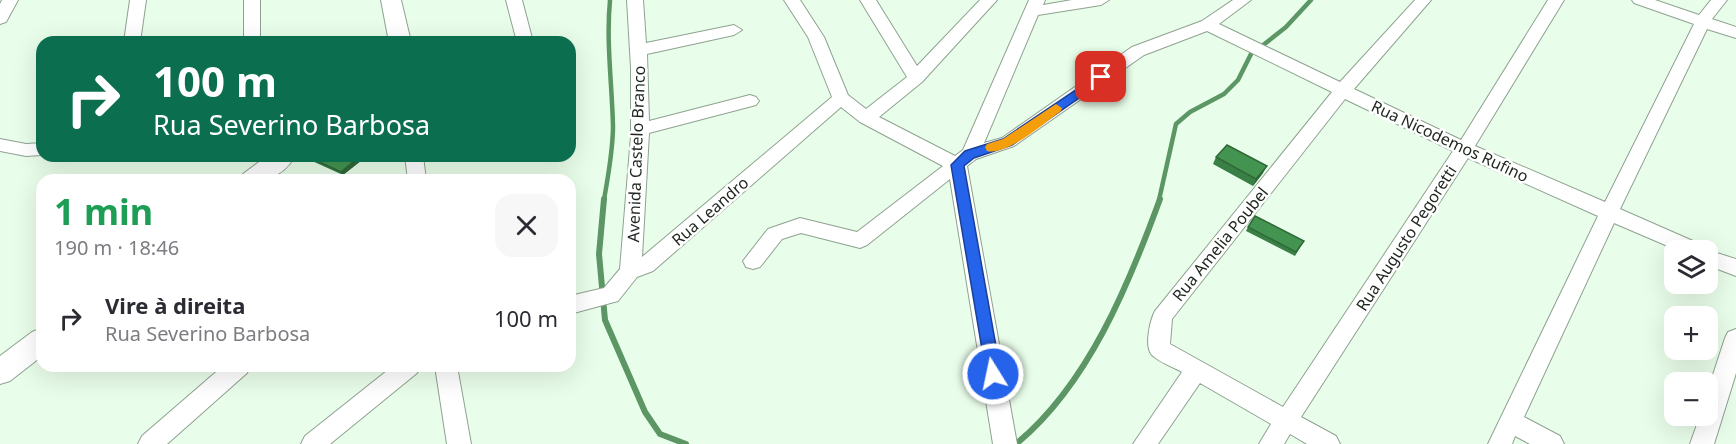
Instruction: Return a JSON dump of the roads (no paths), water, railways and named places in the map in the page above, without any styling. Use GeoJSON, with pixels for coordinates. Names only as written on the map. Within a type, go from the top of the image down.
{"type":"FeatureCollection","features":[{"type":"Feature","properties":{"kind":"main road"},"geometry":{"type":"LineString","coordinates":[[391,0],[399,36]]}},
{"type":"Feature","properties":{"kind":"main road"},"geometry":{"type":"LineString","coordinates":[[258,174],[271,162]]}},
{"type":"Feature","properties":{"kind":"main road"},"geometry":{"type":"LineString","coordinates":[[0,372],[36,345]]}},
{"type":"Feature","properties":{"kind":"street"},"geometry":{"type":"LineString","coordinates":[[0,19],[10,0]]}},
{"type":"Feature","properties":{"kind":"street"},"geometry":{"type":"LineString","coordinates":[[133,36],[138,0]]}},
{"type":"Feature","properties":{"kind":"street"},"geometry":{"type":"LineString","coordinates":[[252,0],[252,36]]}},
{"type":"Feature","properties":{"kind":"street"},"geometry":{"type":"LineString","coordinates":[[514,0],[523,36]]}},
{"type":"Feature","properties":{"kind":"street","name":"Avenida Castelo Branco"},"geometry":{"type":"LineString","coordinates":[[630,272],[635,234],[641,129],[640,50],[635,0]]}},
{"type":"Feature","properties":{"kind":"street"},"geometry":{"type":"LineString","coordinates":[[792,0],[816,36],[841,98],[866,118],[963,160]]}},
{"type":"Feature","properties":{"kind":"street"},"geometry":{"type":"LineString","coordinates":[[868,0],[916,78]]}},
{"type":"Feature","properties":{"kind":"street"},"geometry":{"type":"LineString","coordinates":[[866,118],[916,78],[989,0]]}},
{"type":"Feature","properties":{"kind":"street"},"geometry":{"type":"LineString","coordinates":[[1005,444],[963,160],[1035,5],[1101,0]]}},
{"type":"Feature","properties":{"kind":"street"},"geometry":{"type":"LineString","coordinates":[[753,261],[776,234],[800,225],[860,240],[963,160],[1008,142],[1138,51],[1208,25],[1243,0]]}},
{"type":"Feature","properties":{"kind":"street","name":"Rua Amelia Poubel"},"geometry":{"type":"LineString","coordinates":[[1328,444],[1159,348],[1162,317],[1343,90],[1423,0]]}},
{"type":"Feature","properties":{"kind":"street","name":"Rua Augusto Pegoretti"},"geometry":{"type":"LineString","coordinates":[[1271,444],[1464,149],[1556,0]]}},
{"type":"Feature","properties":{"kind":"street"},"geometry":{"type":"LineString","coordinates":[[1640,0],[1736,33]]}},
{"type":"Feature","properties":{"kind":"street"},"geometry":{"type":"LineString","coordinates":[[1500,444],[1703,21],[1719,0]]}},
{"type":"Feature","properties":{"kind":"street","name":"Rua Nicodemos Rufino"},"geometry":{"type":"LineString","coordinates":[[1208,25],[1464,149],[1672,240]]}},
{"type":"Feature","properties":{"kind":"street"},"geometry":{"type":"LineString","coordinates":[[640,50],[734,30]]}},
{"type":"Feature","properties":{"kind":"street","name":"Rua Leandro"},"geometry":{"type":"LineString","coordinates":[[576,304],[611,295],[630,272],[646,265],[841,98]]}},
{"type":"Feature","properties":{"kind":"street"},"geometry":{"type":"LineString","coordinates":[[641,129],[750,101]]}},
{"type":"Feature","properties":{"kind":"street"},"geometry":{"type":"LineString","coordinates":[[0,145],[26,150],[36,149]]}},
{"type":"Feature","properties":{"kind":"street"},"geometry":{"type":"LineString","coordinates":[[1718,261],[1736,268]]}},
{"type":"Feature","properties":{"kind":"street"},"geometry":{"type":"LineString","coordinates":[[1702,444],[1736,338]]}},
{"type":"Feature","properties":{"kind":"street"},"geometry":{"type":"LineString","coordinates":[[1145,444],[1197,369]]}},
{"type":"Feature","properties":{"kind":"street"},"geometry":{"type":"LineString","coordinates":[[150,444],[232,372]]}},
{"type":"Feature","properties":{"kind":"street"},"geometry":{"type":"LineString","coordinates":[[313,444],[402,372]]}},
{"type":"Feature","properties":{"kind":"street"},"geometry":{"type":"LineString","coordinates":[[447,372],[459,444]]}},
{"type":"Feature","properties":{"kind":"street"},"geometry":{"type":"LineString","coordinates":[[1511,422],[1552,444]]}},
{"type":"Feature","properties":{"kind":"waterway"},"geometry":{"type":"LineString","coordinates":[[604,200],[613,135],[609,47],[610,0]]}},
{"type":"Feature","properties":{"kind":"waterway"},"geometry":{"type":"LineString","coordinates":[[1262,46],[1286,27],[1311,0]]}},
{"type":"Feature","properties":{"kind":"waterway"},"geometry":{"type":"LineString","coordinates":[[1159,200],[1176,124],[1190,112],[1224,94],[1238,80],[1251,54]]}},
{"type":"Feature","properties":{"kind":"waterway"},"geometry":{"type":"LineString","coordinates":[[604,199],[599,254],[605,320],[645,412],[660,434],[686,444]]}},
{"type":"Feature","properties":{"kind":"waterway"},"geometry":{"type":"LineString","coordinates":[[1016,444],[1042,420],[1065,393],[1085,363],[1120,298],[1160,199]]}}]}
